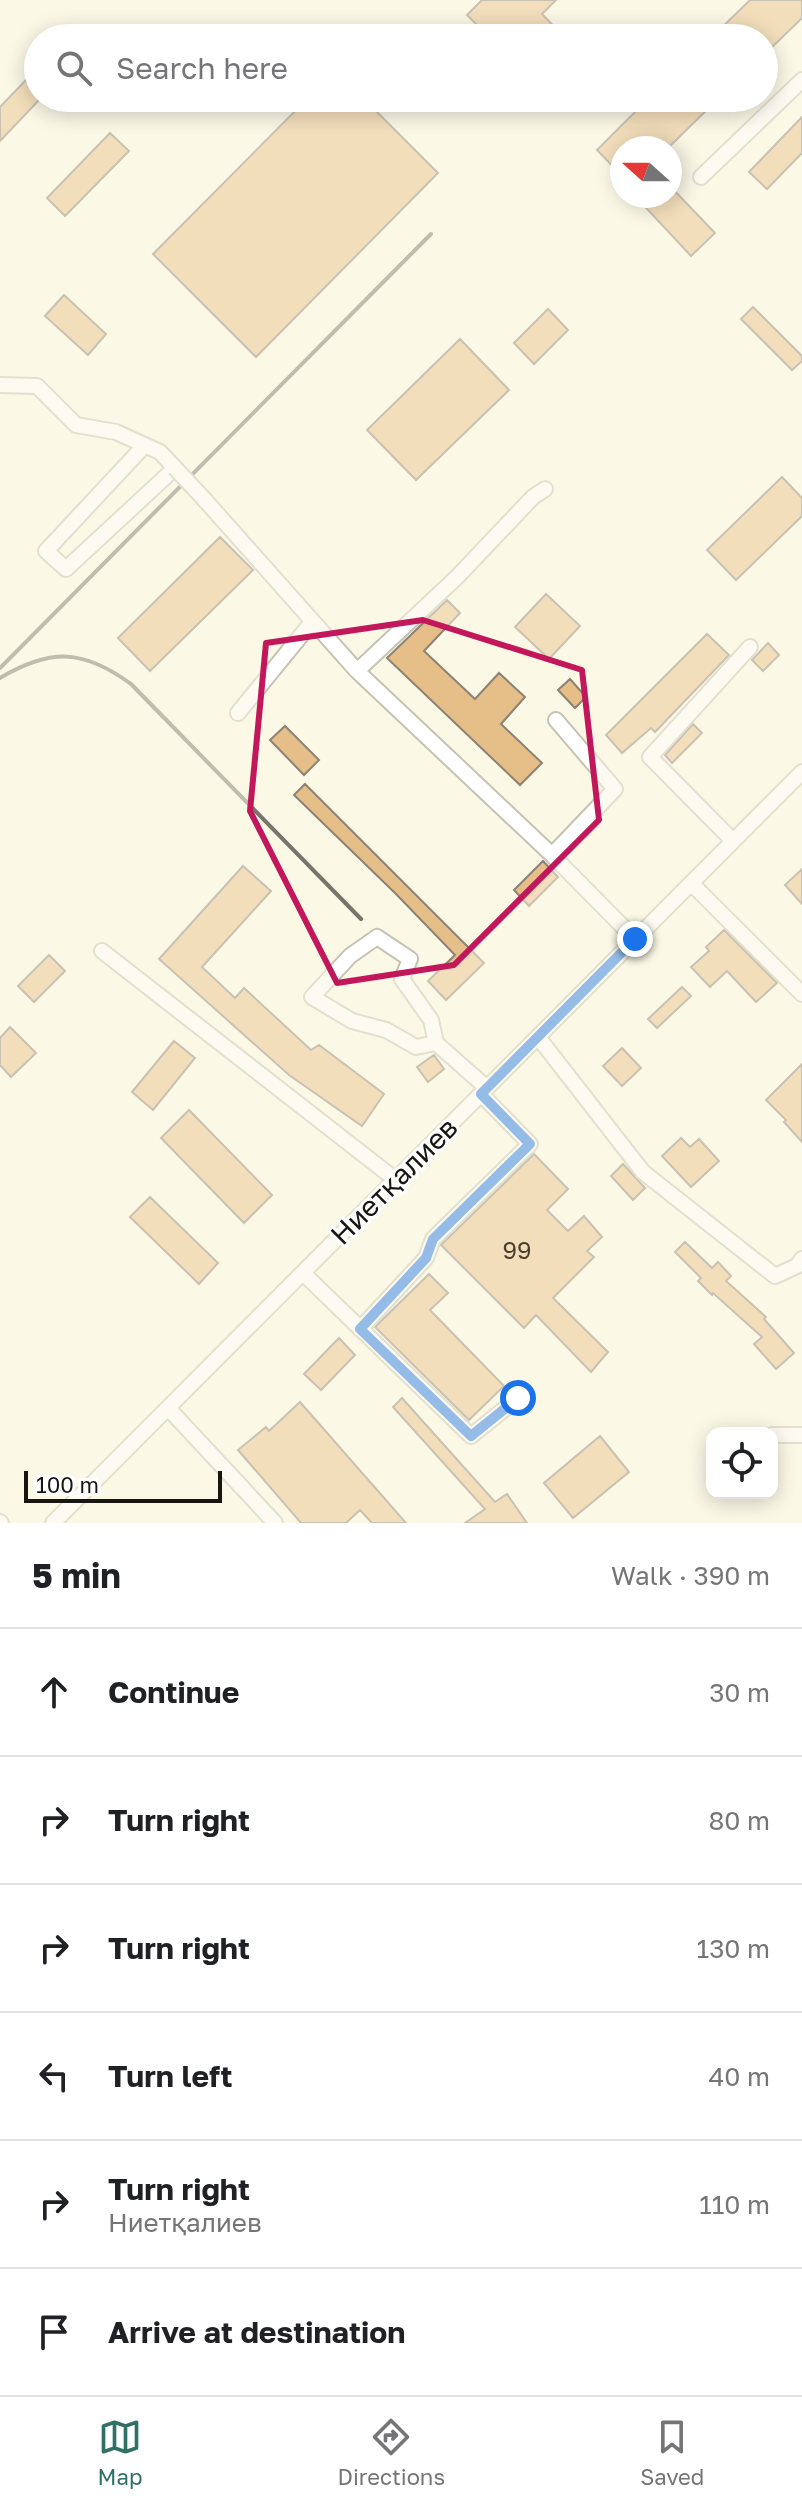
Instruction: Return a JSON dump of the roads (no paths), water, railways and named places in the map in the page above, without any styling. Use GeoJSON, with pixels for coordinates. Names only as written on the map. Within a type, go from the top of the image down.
{"type":"FeatureCollection","features":[{"type":"Feature","properties":{"kind":"street"},"geometry":{"type":"LineString","coordinates":[[778,103],[802,80]]}},
{"type":"Feature","properties":{"kind":"street"},"geometry":{"type":"LineString","coordinates":[[701,177],[769,112]]}},
{"type":"Feature","properties":{"kind":"street"},"geometry":{"type":"LineString","coordinates":[[0,385],[37,386],[76,425],[116,432],[160,452],[357,671],[552,855],[635,939]]}},
{"type":"Feature","properties":{"kind":"street"},"geometry":{"type":"LineString","coordinates":[[145,445],[46,551],[66,569],[175,468]]}},
{"type":"Feature","properties":{"kind":"street"},"geometry":{"type":"LineString","coordinates":[[357,671],[457,577],[533,497],[545,489]]}},
{"type":"Feature","properties":{"kind":"street"},"geometry":{"type":"LineString","coordinates":[[238,713],[312,622]]}},
{"type":"Feature","properties":{"kind":"street"},"geometry":{"type":"LineString","coordinates":[[733,841],[650,757],[750,647]]}},
{"type":"Feature","properties":{"kind":"street"},"geometry":{"type":"LineString","coordinates":[[552,855],[615,789],[556,720]]}},
{"type":"Feature","properties":{"kind":"street","name":"Ниетқалиев"},"geometry":{"type":"LineString","coordinates":[[53,1523],[802,772]]}},
{"type":"Feature","properties":{"kind":"street"},"geometry":{"type":"LineString","coordinates":[[691,883],[802,994]]}},
{"type":"Feature","properties":{"kind":"street"},"geometry":{"type":"LineString","coordinates":[[360,1329],[426,1258],[433,1239],[530,1144],[484,1091],[436,1043],[431,1020],[402,979],[410,959],[377,937],[350,956],[312,997],[352,1021],[386,1030],[416,1047],[436,1043]]}},
{"type":"Feature","properties":{"kind":"street"},"geometry":{"type":"LineString","coordinates":[[102,951],[396,1180]]}},
{"type":"Feature","properties":{"kind":"street"},"geometry":{"type":"LineString","coordinates":[[538,1037],[643,1172],[775,1276],[797,1266],[802,1259]]}},
{"type":"Feature","properties":{"kind":"street"},"geometry":{"type":"LineString","coordinates":[[303,1273],[471,1436],[518,1398]]}},
{"type":"Feature","properties":{"kind":"street"},"geometry":{"type":"LineString","coordinates":[[168,1408],[275,1523]]}},
{"type":"Feature","properties":{"kind":"street"},"geometry":{"type":"LineString","coordinates":[[778,1435],[802,1435]]}},
{"type":"Feature","properties":{"kind":"railway"},"geometry":{"type":"LineString","coordinates":[[0,668],[431,234]]}},
{"type":"Feature","properties":{"kind":"railway"},"geometry":{"type":"LineString","coordinates":[[0,678],[51,657],[82,659],[114,672],[131,684],[361,919]]}}]}
